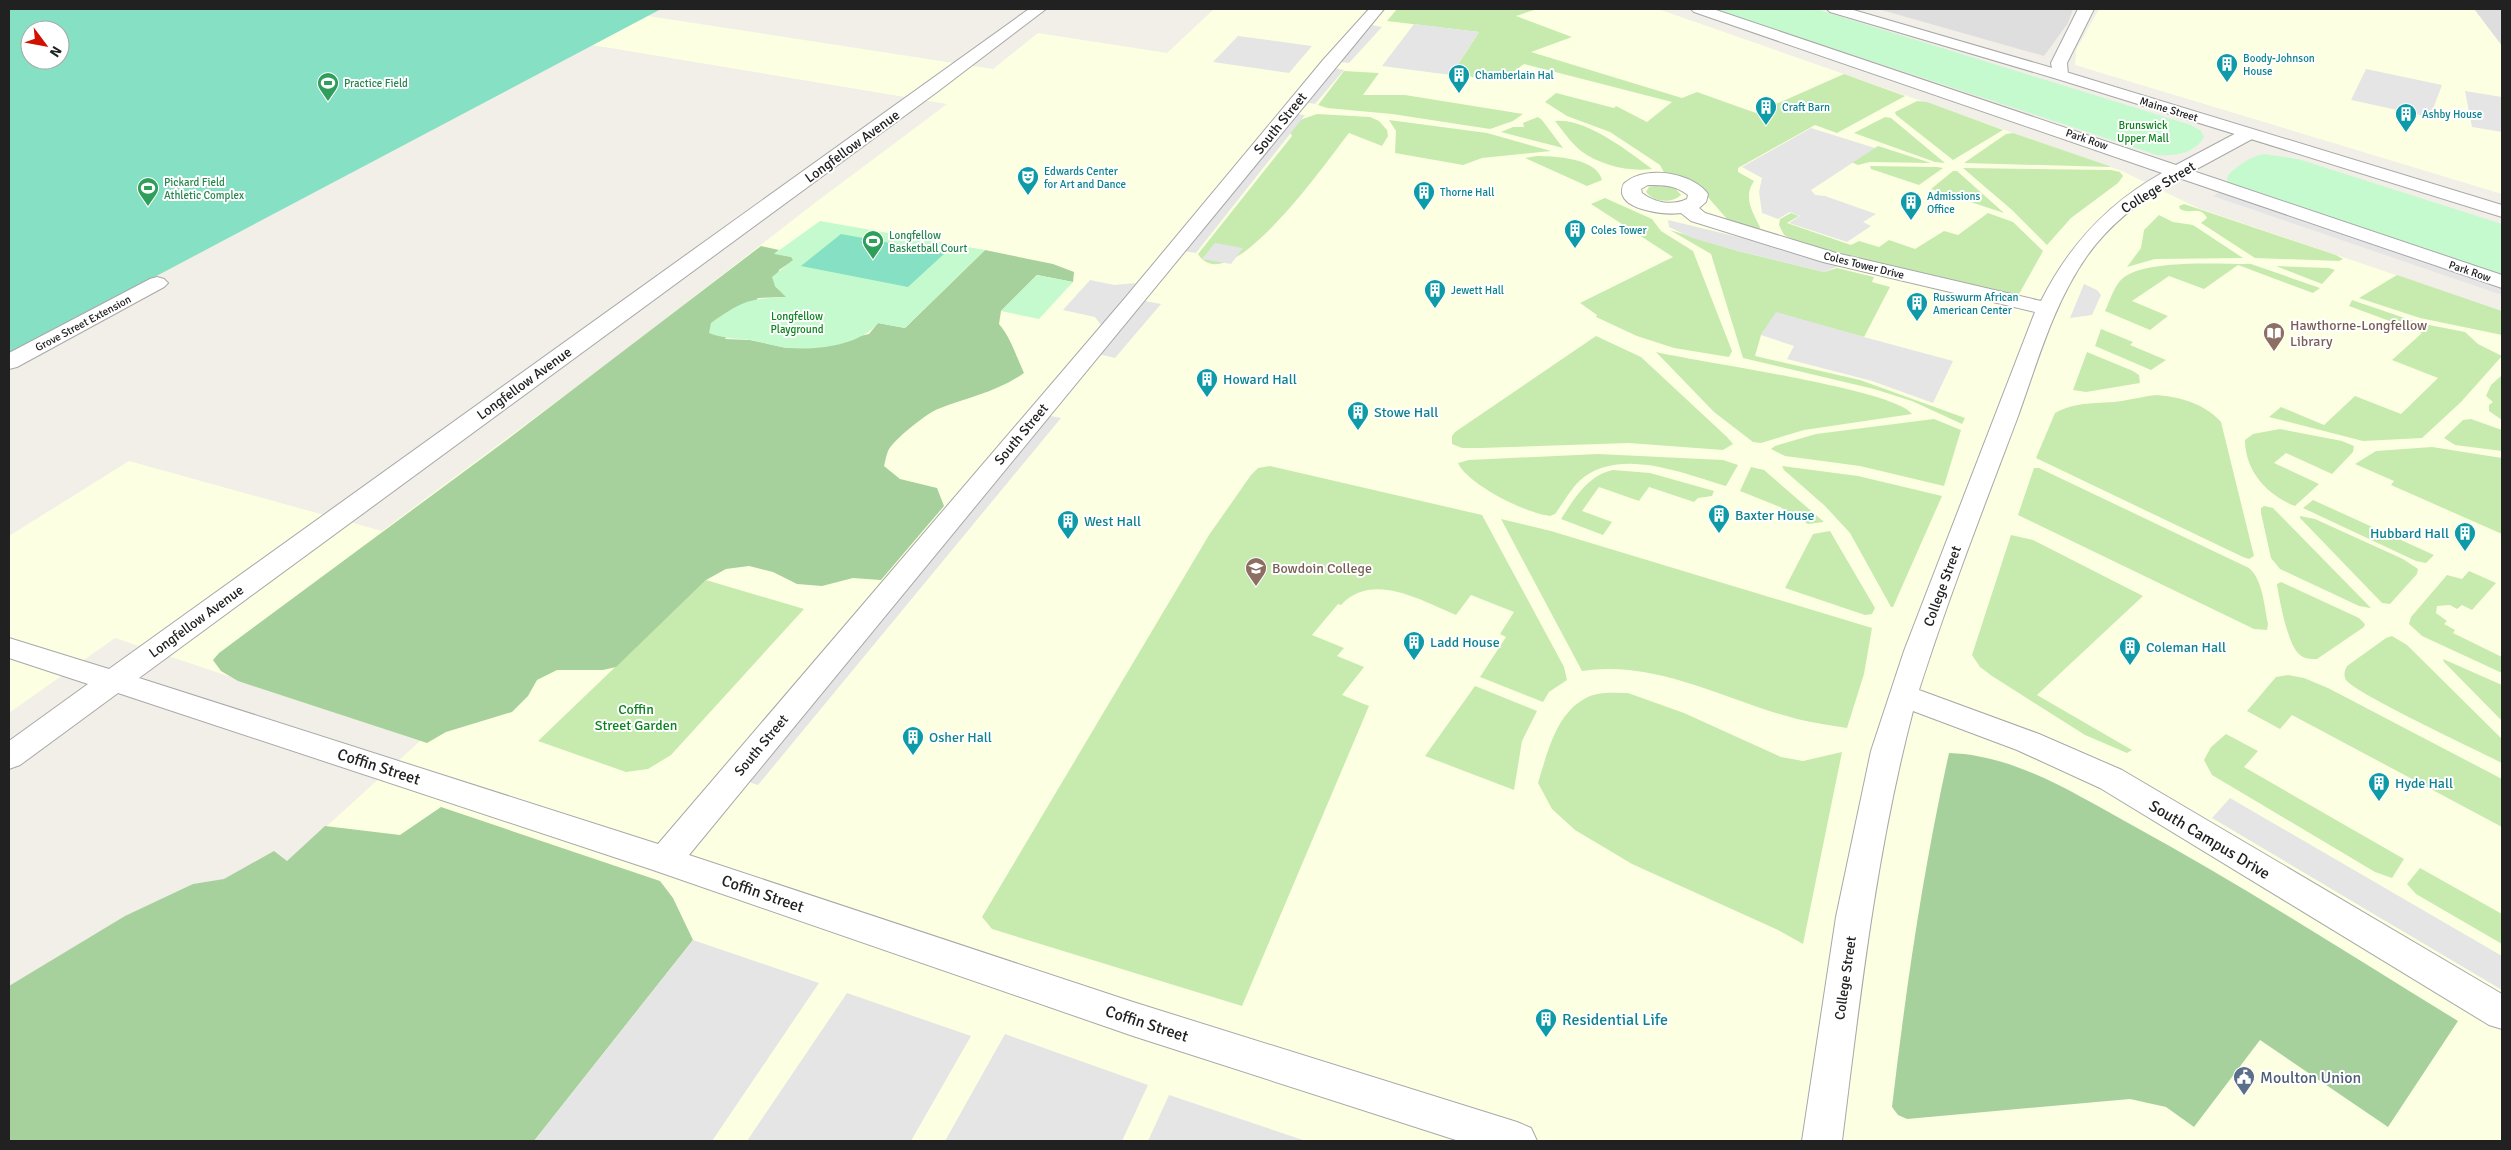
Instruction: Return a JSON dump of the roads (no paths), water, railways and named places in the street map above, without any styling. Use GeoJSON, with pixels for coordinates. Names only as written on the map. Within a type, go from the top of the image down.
{"type":"FeatureCollection","features":[{"type":"Feature","properties":{"kind":"street","name":"Longfellow Avenue"},"geometry":{"type":"LineString","coordinates":[[9,757],[924,94],[1038,9]]}},
{"type":"Feature","properties":{"kind":"street","name":"South Street"},"geometry":{"type":"LineString","coordinates":[[665,860],[1126,310],[1328,63],[1377,9]]}},
{"type":"Feature","properties":{"kind":"street","name":"Park Row"},"geometry":{"type":"LineString","coordinates":[[1699,9],[2502,282]]}},
{"type":"Feature","properties":{"kind":"street","name":"Maine Street"},"geometry":{"type":"LineString","coordinates":[[1836,9],[2060,75],[2502,211]]}},
{"type":"Feature","properties":{"kind":"street"},"geometry":{"type":"LineString","coordinates":[[2060,75],[2059,63],[2086,9]]}},
{"type":"Feature","properties":{"kind":"street","name":"College Street"},"geometry":{"type":"LineString","coordinates":[[1822,1141],[1855,912],[1884,768],[1903,696],[1974,496],[2048,309],[2064,274],[2095,233],[2134,198],[2248,134]]}},
{"type":"Feature","properties":{"kind":"street","name":"Coles Tower Drive"},"geometry":{"type":"LineString","coordinates":[[1685,207],[1698,217],[1830,258],[2048,309]]}},
{"type":"Feature","properties":{"kind":"street","name":"Grove Street Extension"},"geometry":{"type":"LineString","coordinates":[[9,362],[157,283]]}},
{"type":"Feature","properties":{"kind":"street","name":"Coffin Street"},"geometry":{"type":"LineString","coordinates":[[9,648],[294,738],[665,860],[1133,1019],[1517,1141]]}},
{"type":"Feature","properties":{"kind":"street","name":"South Campus Drive"},"geometry":{"type":"LineString","coordinates":[[1903,696],[2028,742],[2111,779],[2502,1013]]}},
{"type":"Feature","properties":{"kind":"place","name":"Boody-Johnson House"},"geometry":{"type":"Point","coordinates":[2227,83]}},
{"type":"Feature","properties":{"kind":"place","name":"Chamberlain Hal"},"geometry":{"type":"Point","coordinates":[1459,94]}},
{"type":"Feature","properties":{"kind":"place","name":"Practice Field"},"geometry":{"type":"Point","coordinates":[328,102]}},
{"type":"Feature","properties":{"kind":"place","name":"Craft Barn"},"geometry":{"type":"Point","coordinates":[1766,126]}},
{"type":"Feature","properties":{"kind":"place","name":"Ashby House"},"geometry":{"type":"Point","coordinates":[2406,133]}},
{"type":"Feature","properties":{"kind":"place","name":"Edwards Center for Art and Dance"},"geometry":{"type":"Point","coordinates":[1028,196]}},
{"type":"Feature","properties":{"kind":"place","name":"Pickard Field Athletic Complex"},"geometry":{"type":"Point","coordinates":[148,207]}},
{"type":"Feature","properties":{"kind":"place","name":"Thorne Hall"},"geometry":{"type":"Point","coordinates":[1424,211]}},
{"type":"Feature","properties":{"kind":"place","name":"Admissions Office"},"geometry":{"type":"Point","coordinates":[1911,221]}},
{"type":"Feature","properties":{"kind":"place","name":"Coles Tower"},"geometry":{"type":"Point","coordinates":[1575,249]}},
{"type":"Feature","properties":{"kind":"place","name":"Longfellow Basketball Court"},"geometry":{"type":"Point","coordinates":[873,260]}},
{"type":"Feature","properties":{"kind":"place","name":"Jewett Hall"},"geometry":{"type":"Point","coordinates":[1435,309]}},
{"type":"Feature","properties":{"kind":"place","name":"Russwurm African American Center"},"geometry":{"type":"Point","coordinates":[1917,322]}},
{"type":"Feature","properties":{"kind":"place","name":"Hawthorne-Longfellow Library"},"geometry":{"type":"Point","coordinates":[2274,352]}},
{"type":"Feature","properties":{"kind":"place","name":"Howard Hall"},"geometry":{"type":"Point","coordinates":[1207,398]}},
{"type":"Feature","properties":{"kind":"place","name":"Stowe Hall"},"geometry":{"type":"Point","coordinates":[1358,431]}},
{"type":"Feature","properties":{"kind":"place","name":"Baxter House"},"geometry":{"type":"Point","coordinates":[1719,534]}},
{"type":"Feature","properties":{"kind":"place","name":"West Hall"},"geometry":{"type":"Point","coordinates":[1068,540]}},
{"type":"Feature","properties":{"kind":"place","name":"Hubbard Hall"},"geometry":{"type":"Point","coordinates":[2465,552]}},
{"type":"Feature","properties":{"kind":"place","name":"Bowdoin College"},"geometry":{"type":"Point","coordinates":[1256,587]}},
{"type":"Feature","properties":{"kind":"place","name":"Ladd House"},"geometry":{"type":"Point","coordinates":[1414,661]}},
{"type":"Feature","properties":{"kind":"place","name":"Coleman Hall"},"geometry":{"type":"Point","coordinates":[2130,666]}},
{"type":"Feature","properties":{"kind":"place","name":"Osher Hall"},"geometry":{"type":"Point","coordinates":[913,756]}},
{"type":"Feature","properties":{"kind":"place","name":"Hyde Hall"},"geometry":{"type":"Point","coordinates":[2379,802]}},
{"type":"Feature","properties":{"kind":"place","name":"Residential Life"},"geometry":{"type":"Point","coordinates":[1546,1038]}},
{"type":"Feature","properties":{"kind":"place","name":"Moulton Union"},"geometry":{"type":"Point","coordinates":[2244,1096]}},
{"type":"Feature","properties":{"kind":"park label","name":"Brunswick Upper Mall"},"geometry":{"type":"Point","coordinates":[2143,131]}},
{"type":"Feature","properties":{"kind":"park label","name":"Longfellow Playground"},"geometry":{"type":"Point","coordinates":[797,322]}},
{"type":"Feature","properties":{"kind":"park label","name":"Coffin Street Garden"},"geometry":{"type":"Point","coordinates":[636,718]}}]}
